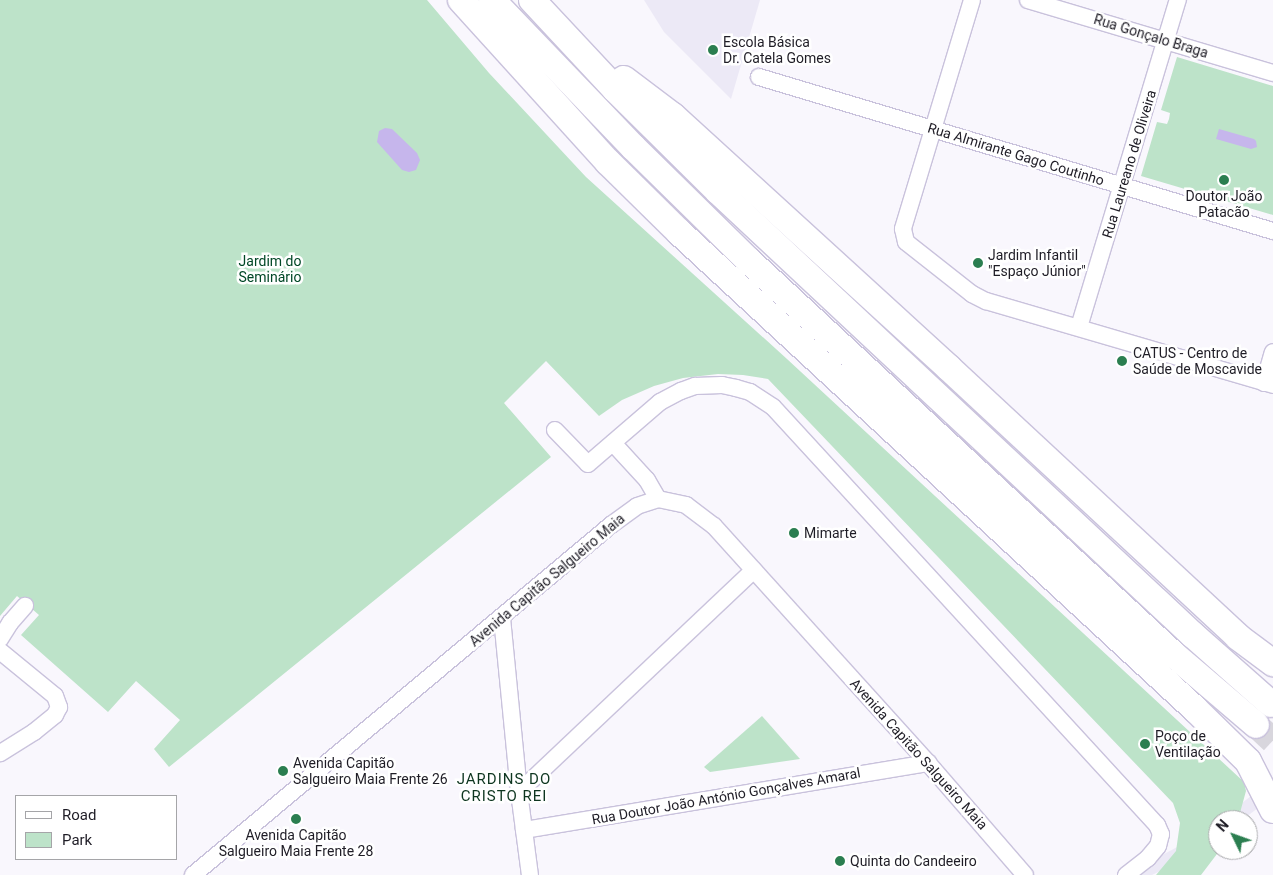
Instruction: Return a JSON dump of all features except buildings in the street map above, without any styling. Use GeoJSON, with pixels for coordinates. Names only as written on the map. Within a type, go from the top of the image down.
{"type":"FeatureCollection","features":[{"type":"Feature","properties":{"kind":"highway"},"geometry":{"type":"LineString","coordinates":[[461,0],[601,155],[672,225],[1188,702],[1235,748],[1248,761],[1273,806]]}},
{"type":"Feature","properties":{"kind":"highway"},"geometry":{"type":"LineString","coordinates":[[492,0],[620,133],[749,261],[1173,654],[1264,715],[1193,635],[718,191],[558,30],[532,0]]}},
{"type":"Feature","properties":{"kind":"highway"},"geometry":{"type":"LineString","coordinates":[[558,30],[673,116],[1238,636],[1273,663]]}},
{"type":"Feature","properties":{"kind":"highway"},"geometry":{"type":"LineString","coordinates":[[1238,636],[1273,647]]}},
{"type":"Feature","properties":{"kind":"street"},"geometry":{"type":"LineString","coordinates":[[972,0],[903,229],[906,242],[927,260],[986,301],[1268,384],[1273,352]]}},
{"type":"Feature","properties":{"kind":"street","name":"Rua Gonçalo Braga"},"geometry":{"type":"LineString","coordinates":[[1028,0],[1273,73]]}},
{"type":"Feature","properties":{"kind":"street","name":"Rua Laureano de Oliveira"},"geometry":{"type":"LineString","coordinates":[[1079,327],[1178,0]]}},
{"type":"Feature","properties":{"kind":"street","name":"Rua Almirante Gago Coutinho"},"geometry":{"type":"LineString","coordinates":[[759,77],[1273,231]]}},
{"type":"Feature","properties":{"kind":"street"},"geometry":{"type":"LineString","coordinates":[[555,430],[588,464],[660,402],[695,386],[722,385],[736,388],[750,392],[773,407],[1157,825],[1160,834],[1158,846],[1148,858],[1126,875]]}},
{"type":"Feature","properties":{"kind":"street"},"geometry":{"type":"LineString","coordinates":[[613,443],[647,480],[658,499]]}},
{"type":"Feature","properties":{"kind":"street","name":"Avenida Capitão Salgueiro Maia"},"geometry":{"type":"LineString","coordinates":[[193,875],[623,515],[648,501],[658,499],[686,505],[705,518],[928,763],[1025,875]]}},
{"type":"Feature","properties":{"kind":"street"},"geometry":{"type":"LineString","coordinates":[[519,792],[754,570]]}},
{"type":"Feature","properties":{"kind":"street"},"geometry":{"type":"LineString","coordinates":[[0,639],[10,622],[25,606]]}},
{"type":"Feature","properties":{"kind":"street"},"geometry":{"type":"LineString","coordinates":[[502,618],[519,792],[530,875]]}},
{"type":"Feature","properties":{"kind":"street"},"geometry":{"type":"LineString","coordinates":[[0,651],[55,696],[59,707],[55,715],[34,732],[0,753]]}},
{"type":"Feature","properties":{"kind":"street","name":"Rua Doutor João António Gonçalves Amaral"},"geometry":{"type":"LineString","coordinates":[[524,830],[928,763]]}},
{"type":"Feature","properties":{"kind":"shaded area","name":"Escola Básica Dr. Catela Gomes"},"geometry":{"type":"Polygon","coordinates":[[[644,0],[760,0],[731,99],[664,32],[644,0]]]}},
{"type":"Feature","properties":{"kind":"shaded area"},"geometry":{"type":"Polygon","coordinates":[[[385,128],[392,129],[417,153],[420,160],[416,170],[409,172],[402,170],[377,142],[379,131],[385,128]]]}},
{"type":"Feature","properties":{"kind":"shaded area"},"geometry":{"type":"Polygon","coordinates":[[[1219,129],[1254,139],[1257,147],[1251,149],[1216,139],[1219,129]]]}},
{"type":"Feature","properties":{"kind":"shaded area"},"geometry":{"type":"Polygon","coordinates":[[[1273,779],[1273,796],[1266,802],[1255,810],[1233,810],[1273,779]]]}},
{"type":"Feature","properties":{"kind":"shaded area"},"geometry":{"type":"Polygon","coordinates":[[[1194,838],[1166,868],[1152,875],[1125,875],[1194,838]]]}},
{"type":"Feature","properties":{"kind":"green space","name":"Jardim do Seminário"},"geometry":{"type":"Polygon","coordinates":[[[0,0],[427,0],[489,73],[586,177],[787,359],[1244,782],[1246,791],[1241,810],[1208,810],[1208,860],[1212,860],[1201,875],[1156,875],[1176,851],[1180,823],[1173,803],[768,379],[743,375],[718,374],[683,378],[654,386],[622,400],[599,416],[546,361],[504,403],[551,457],[169,767],[154,749],[180,720],[136,681],[108,712],[21,635],[39,615],[17,596],[0,616],[0,0]]]}},
{"type":"Feature","properties":{"kind":"green space"},"geometry":{"type":"Polygon","coordinates":[[[1177,57],[1273,86],[1273,215],[1141,176],[1157,122],[1167,124],[1169,119],[1170,113],[1161,110],[1177,57]]]}},
{"type":"Feature","properties":{"kind":"green space"},"geometry":{"type":"Polygon","coordinates":[[[762,716],[800,759],[710,772],[704,767],[762,716]]]}},
{"type":"Feature","properties":{"kind":"tunnel"},"geometry":{"type":"LineString","coordinates":[[1256,725],[1273,741]]}},
{"type":"Feature","properties":{"kind":"place","name":"Escola Básica Dr. Catela Gomes"},"geometry":{"type":"Point","coordinates":[713,50]}},
{"type":"Feature","properties":{"kind":"place","name":"Doutor João Patacão"},"geometry":{"type":"Point","coordinates":[1224,180]}},
{"type":"Feature","properties":{"kind":"place","name":"Jardim Infantil \"Espaço Júnior\""},"geometry":{"type":"Point","coordinates":[978,263]}},
{"type":"Feature","properties":{"kind":"place","name":"CATUS - Centro de Saúde de Moscavide"},"geometry":{"type":"Point","coordinates":[1122,361]}},
{"type":"Feature","properties":{"kind":"place","name":"Mimarte"},"geometry":{"type":"Point","coordinates":[794,533]}},
{"type":"Feature","properties":{"kind":"place","name":"Poço de Ventilação"},"geometry":{"type":"Point","coordinates":[1145,744]}},
{"type":"Feature","properties":{"kind":"place","name":"Avenida Capitão Salgueiro Maia Frente 26"},"geometry":{"type":"Point","coordinates":[283,771]}},
{"type":"Feature","properties":{"kind":"place","name":"Avenida Capitão Salgueiro Maia Frente 28"},"geometry":{"type":"Point","coordinates":[296,819]}},
{"type":"Feature","properties":{"kind":"place","name":"Quinta do Candeeiro"},"geometry":{"type":"Point","coordinates":[840,861]}},
{"type":"Feature","properties":{"kind":"district","name":"JARDINS DO CRISTO REI"},"geometry":{"type":"Point","coordinates":[504,788]}}]}
